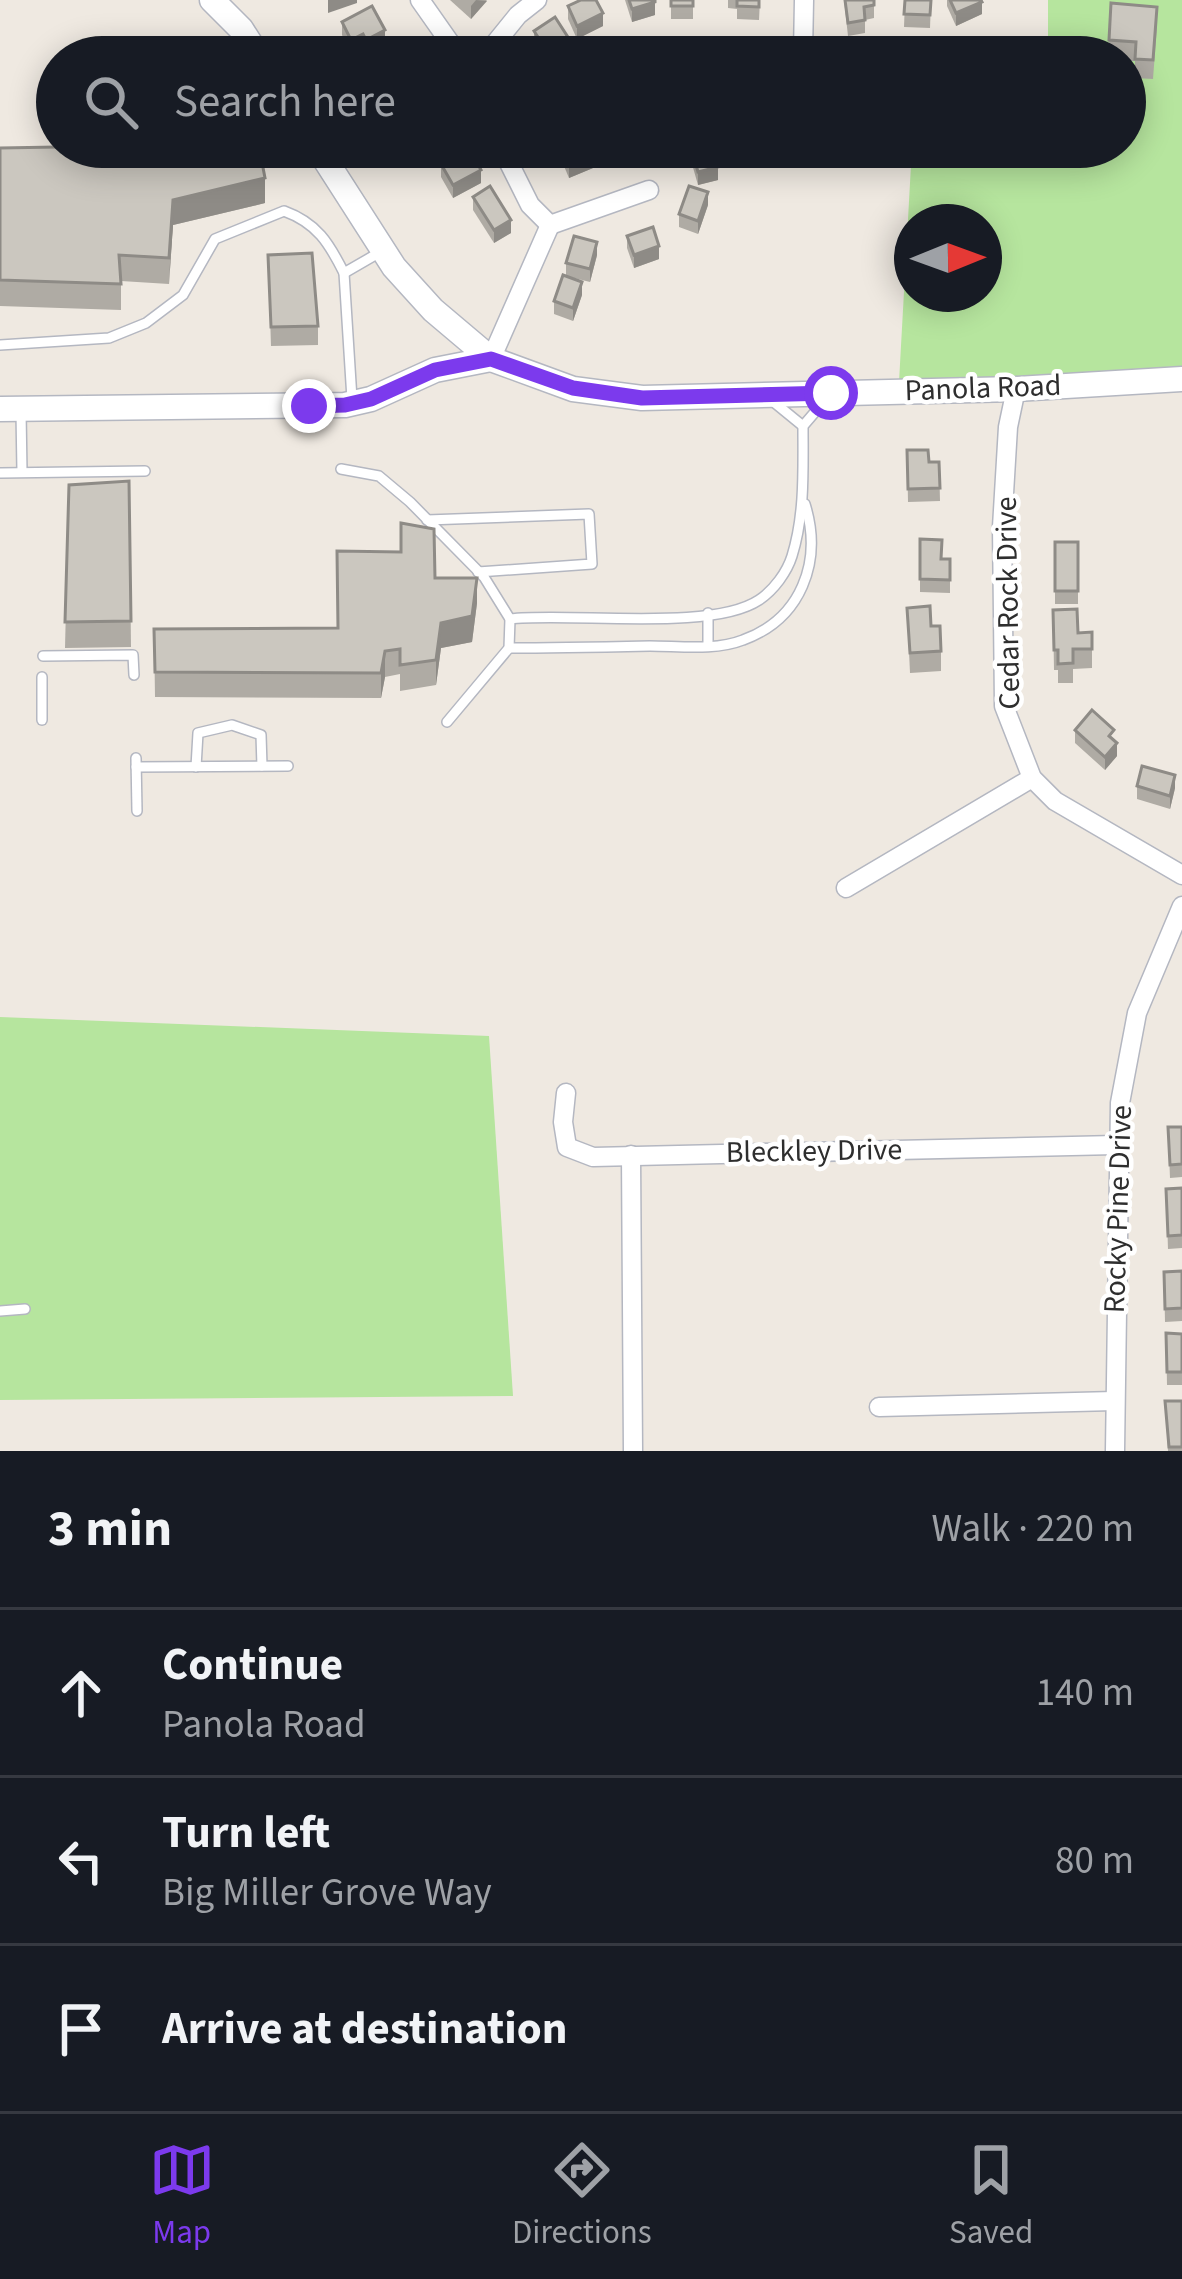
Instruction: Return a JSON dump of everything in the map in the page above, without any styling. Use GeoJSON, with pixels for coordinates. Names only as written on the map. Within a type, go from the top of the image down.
{"type":"FeatureCollection","features":[{"type":"Feature","properties":{"kind":"main road"},"geometry":{"type":"LineString","coordinates":[[212,0],[246,36]]}},
{"type":"Feature","properties":{"kind":"main road","name":"Panola Road"},"geometry":{"type":"LineString","coordinates":[[330,168],[383,250],[433,310],[491,359],[573,388],[642,398],[1182,379]]}},
{"type":"Feature","properties":{"kind":"main road"},"geometry":{"type":"LineString","coordinates":[[435,370],[452,346],[455,328]]}},
{"type":"Feature","properties":{"kind":"main road"},"geometry":{"type":"LineString","coordinates":[[11,409],[353,403],[435,370],[491,359]]}},
{"type":"Feature","properties":{"kind":"street"},"geometry":{"type":"LineString","coordinates":[[420,0],[445,36]]}},
{"type":"Feature","properties":{"kind":"street"},"geometry":{"type":"LineString","coordinates":[[501,36],[537,0]]}},
{"type":"Feature","properties":{"kind":"street"},"geometry":{"type":"LineString","coordinates":[[804,36],[805,0]]}},
{"type":"Feature","properties":{"kind":"street"},"geometry":{"type":"LineString","coordinates":[[512,168],[530,205],[550,225]]}},
{"type":"Feature","properties":{"kind":"street"},"geometry":{"type":"LineString","coordinates":[[491,359],[550,225],[649,190]]}},
{"type":"Feature","properties":{"kind":"street","name":"Cedar Rock Drive"},"geometry":{"type":"LineString","coordinates":[[1016,388],[1008,427],[1002,527],[1004,706],[1032,778]]}},
{"type":"Feature","properties":{"kind":"street"},"geometry":{"type":"LineString","coordinates":[[846,888],[1032,778],[1055,801],[1182,875]]}},
{"type":"Feature","properties":{"kind":"street","name":"Rocky Pine Drive"},"geometry":{"type":"LineString","coordinates":[[1115,1451],[1120,1103],[1137,1013],[1182,905]]}},
{"type":"Feature","properties":{"kind":"street","name":"Bleckley Drive"},"geometry":{"type":"LineString","coordinates":[[566,1093],[567,1147],[593,1157],[1116,1145]]}},
{"type":"Feature","properties":{"kind":"street"},"geometry":{"type":"LineString","coordinates":[[631,1155],[633,1451]]}},
{"type":"Feature","properties":{"kind":"street"},"geometry":{"type":"LineString","coordinates":[[879,1406],[1114,1401]]}},
{"type":"Feature","properties":{"kind":"lane"},"geometry":{"type":"LineString","coordinates":[[0,345],[109,338],[146,322],[183,295],[215,239],[284,211],[307,219],[327,239],[344,273],[353,403]]}},
{"type":"Feature","properties":{"kind":"lane"},"geometry":{"type":"LineString","coordinates":[[344,273],[383,250]]}},
{"type":"Feature","properties":{"kind":"lane"},"geometry":{"type":"LineString","coordinates":[[510,619],[708,614],[758,601],[792,559],[803,500],[803,427],[831,393]]}},
{"type":"Feature","properties":{"kind":"lane"},"geometry":{"type":"LineString","coordinates":[[766,395],[803,427]]}},
{"type":"Feature","properties":{"kind":"lane"},"geometry":{"type":"LineString","coordinates":[[11,409],[22,472]]}},
{"type":"Feature","properties":{"kind":"lane"},"geometry":{"type":"LineString","coordinates":[[341,470],[379,476],[478,572],[510,619],[509,648],[448,722]]}},
{"type":"Feature","properties":{"kind":"lane"},"geometry":{"type":"LineString","coordinates":[[1,473],[146,471]]}},
{"type":"Feature","properties":{"kind":"lane"},"geometry":{"type":"LineString","coordinates":[[509,648],[708,646],[738,643],[772,627],[796,602],[810,568],[812,526],[803,500]]}},
{"type":"Feature","properties":{"kind":"lane"},"geometry":{"type":"LineString","coordinates":[[427,520],[590,514],[592,564],[478,572]]}},
{"type":"Feature","properties":{"kind":"lane"},"geometry":{"type":"LineString","coordinates":[[708,614],[708,646]]}},
{"type":"Feature","properties":{"kind":"lane"},"geometry":{"type":"LineString","coordinates":[[43,656],[133,655],[134,675]]}},
{"type":"Feature","properties":{"kind":"lane"},"geometry":{"type":"LineString","coordinates":[[42,677],[42,720]]}},
{"type":"Feature","properties":{"kind":"lane"},"geometry":{"type":"LineString","coordinates":[[196,766],[198,734],[232,724],[261,735],[262,766]]}},
{"type":"Feature","properties":{"kind":"lane"},"geometry":{"type":"LineString","coordinates":[[137,812],[136,763],[288,766]]}},
{"type":"Feature","properties":{"kind":"lane"},"geometry":{"type":"LineString","coordinates":[[0,1311],[25,1309]]}},
{"type":"Feature","properties":{"kind":"green space"},"geometry":{"type":"Polygon","coordinates":[[[1048,0],[1182,0],[1182,370],[1008,388],[899,382],[903,312],[1002,312],[1002,204],[909,204],[911,168],[1146,168],[1146,36],[1048,36],[1048,0]]]}},
{"type":"Feature","properties":{"kind":"green space"},"geometry":{"type":"Polygon","coordinates":[[[0,1017],[489,1036],[513,1396],[0,1400],[0,1017]]]}},
{"type":"Feature","properties":{"kind":"building"},"geometry":{"type":"Polygon","coordinates":[[[596,0],[603,13],[577,26],[568,6],[596,0]]]}},
{"type":"Feature","properties":{"kind":"building"},"geometry":{"type":"Polygon","coordinates":[[[629,0],[655,0],[655,2],[632,9],[629,0]]]}},
{"type":"Feature","properties":{"kind":"building"},"geometry":{"type":"Polygon","coordinates":[[[671,0],[693,0],[693,6],[671,6],[671,0]]]}},
{"type":"Feature","properties":{"kind":"building"},"geometry":{"type":"Polygon","coordinates":[[[737,0],[759,0],[759,7],[737,6],[737,0]]]}},
{"type":"Feature","properties":{"kind":"building"},"geometry":{"type":"Polygon","coordinates":[[[845,0],[874,0],[874,5],[864,7],[865,20],[848,23],[845,0]]]}},
{"type":"Feature","properties":{"kind":"building"},"geometry":{"type":"Polygon","coordinates":[[[905,0],[931,0],[930,15],[904,14],[905,0]]]}},
{"type":"Feature","properties":{"kind":"building"},"geometry":{"type":"Polygon","coordinates":[[[950,0],[981,0],[982,2],[956,13],[950,0]]]}},
{"type":"Feature","properties":{"kind":"building"},"geometry":{"type":"Polygon","coordinates":[[[1111,3],[1157,7],[1153,60],[1146,60],[1146,36],[1109,36],[1111,3]]]}},
{"type":"Feature","properties":{"kind":"building"},"geometry":{"type":"Polygon","coordinates":[[[372,6],[385,30],[374,36],[349,36],[342,22],[372,6]]]}},
{"type":"Feature","properties":{"kind":"building"},"geometry":{"type":"Polygon","coordinates":[[[555,17],[567,36],[537,36],[534,31],[555,17]]]}},
{"type":"Feature","properties":{"kind":"building"},"geometry":{"type":"Polygon","coordinates":[[[0,148],[36,148],[36,168],[263,168],[265,178],[173,200],[169,258],[119,255],[121,284],[0,280],[0,148]]]}},
{"type":"Feature","properties":{"kind":"building"},"geometry":{"type":"Polygon","coordinates":[[[443,168],[480,168],[481,170],[453,185],[443,168]]]}},
{"type":"Feature","properties":{"kind":"building"},"geometry":{"type":"Polygon","coordinates":[[[490,186],[511,220],[494,230],[473,197],[490,186]]]}},
{"type":"Feature","properties":{"kind":"building"},"geometry":{"type":"Polygon","coordinates":[[[689,186],[708,192],[698,221],[679,214],[689,186]]]}},
{"type":"Feature","properties":{"kind":"building"},"geometry":{"type":"Polygon","coordinates":[[[653,227],[659,246],[634,255],[627,236],[653,227]]]}},
{"type":"Feature","properties":{"kind":"building"},"geometry":{"type":"Polygon","coordinates":[[[574,236],[597,242],[590,269],[566,263],[574,236]]]}},
{"type":"Feature","properties":{"kind":"building"},"geometry":{"type":"Polygon","coordinates":[[[312,253],[318,326],[271,327],[268,255],[312,253]]]}},
{"type":"Feature","properties":{"kind":"building"},"geometry":{"type":"Polygon","coordinates":[[[563,275],[582,282],[573,308],[554,301],[563,275]]]}},
{"type":"Feature","properties":{"kind":"building"},"geometry":{"type":"Polygon","coordinates":[[[907,450],[928,450],[929,462],[939,462],[940,488],[908,489],[907,450]]]}},
{"type":"Feature","properties":{"kind":"building"},"geometry":{"type":"Polygon","coordinates":[[[129,481],[131,621],[65,622],[69,485],[129,481]]]}},
{"type":"Feature","properties":{"kind":"building"},"geometry":{"type":"Polygon","coordinates":[[[401,523],[434,529],[435,578],[477,578],[472,616],[441,623],[436,660],[400,665],[400,649],[385,651],[381,673],[155,672],[154,629],[338,628],[337,551],[401,552],[401,523]]]}},
{"type":"Feature","properties":{"kind":"building"},"geometry":{"type":"Polygon","coordinates":[[[920,539],[942,540],[941,559],[950,559],[950,580],[920,579],[920,539]]]}},
{"type":"Feature","properties":{"kind":"building"},"geometry":{"type":"Polygon","coordinates":[[[1055,542],[1078,542],[1078,591],[1055,591],[1055,542]]]}},
{"type":"Feature","properties":{"kind":"building"},"geometry":{"type":"Polygon","coordinates":[[[930,606],[931,626],[940,626],[941,651],[910,653],[907,608],[930,606]]]}},
{"type":"Feature","properties":{"kind":"building"},"geometry":{"type":"Polygon","coordinates":[[[1077,609],[1078,633],[1092,632],[1092,649],[1073,649],[1073,663],[1058,664],[1053,610],[1077,609]]]}},
{"type":"Feature","properties":{"kind":"building"},"geometry":{"type":"Polygon","coordinates":[[[1092,710],[1114,730],[1109,736],[1117,743],[1105,757],[1075,730],[1092,710]]]}},
{"type":"Feature","properties":{"kind":"building"},"geometry":{"type":"Polygon","coordinates":[[[1142,766],[1175,775],[1170,796],[1137,786],[1142,766]]]}},
{"type":"Feature","properties":{"kind":"building"},"geometry":{"type":"Polygon","coordinates":[[[1168,1127],[1182,1127],[1182,1164],[1170,1165],[1168,1127]]]}},
{"type":"Feature","properties":{"kind":"building"},"geometry":{"type":"Polygon","coordinates":[[[1182,1188],[1182,1235],[1168,1236],[1166,1189],[1182,1188]]]}},
{"type":"Feature","properties":{"kind":"building"},"geometry":{"type":"Polygon","coordinates":[[[1182,1271],[1182,1308],[1165,1309],[1164,1272],[1182,1271]]]}},
{"type":"Feature","properties":{"kind":"building"},"geometry":{"type":"Polygon","coordinates":[[[1166,1333],[1182,1334],[1182,1372],[1167,1372],[1166,1333]]]}},
{"type":"Feature","properties":{"kind":"building"},"geometry":{"type":"Polygon","coordinates":[[[1165,1401],[1182,1401],[1182,1447],[1169,1447],[1165,1401]]]}},
{"type":"Feature","properties":{"kind":"route"},"geometry":{"type":"LineString","coordinates":[[309,406],[371,399],[435,370],[491,359],[573,388],[642,398],[831,393]]}}]}
